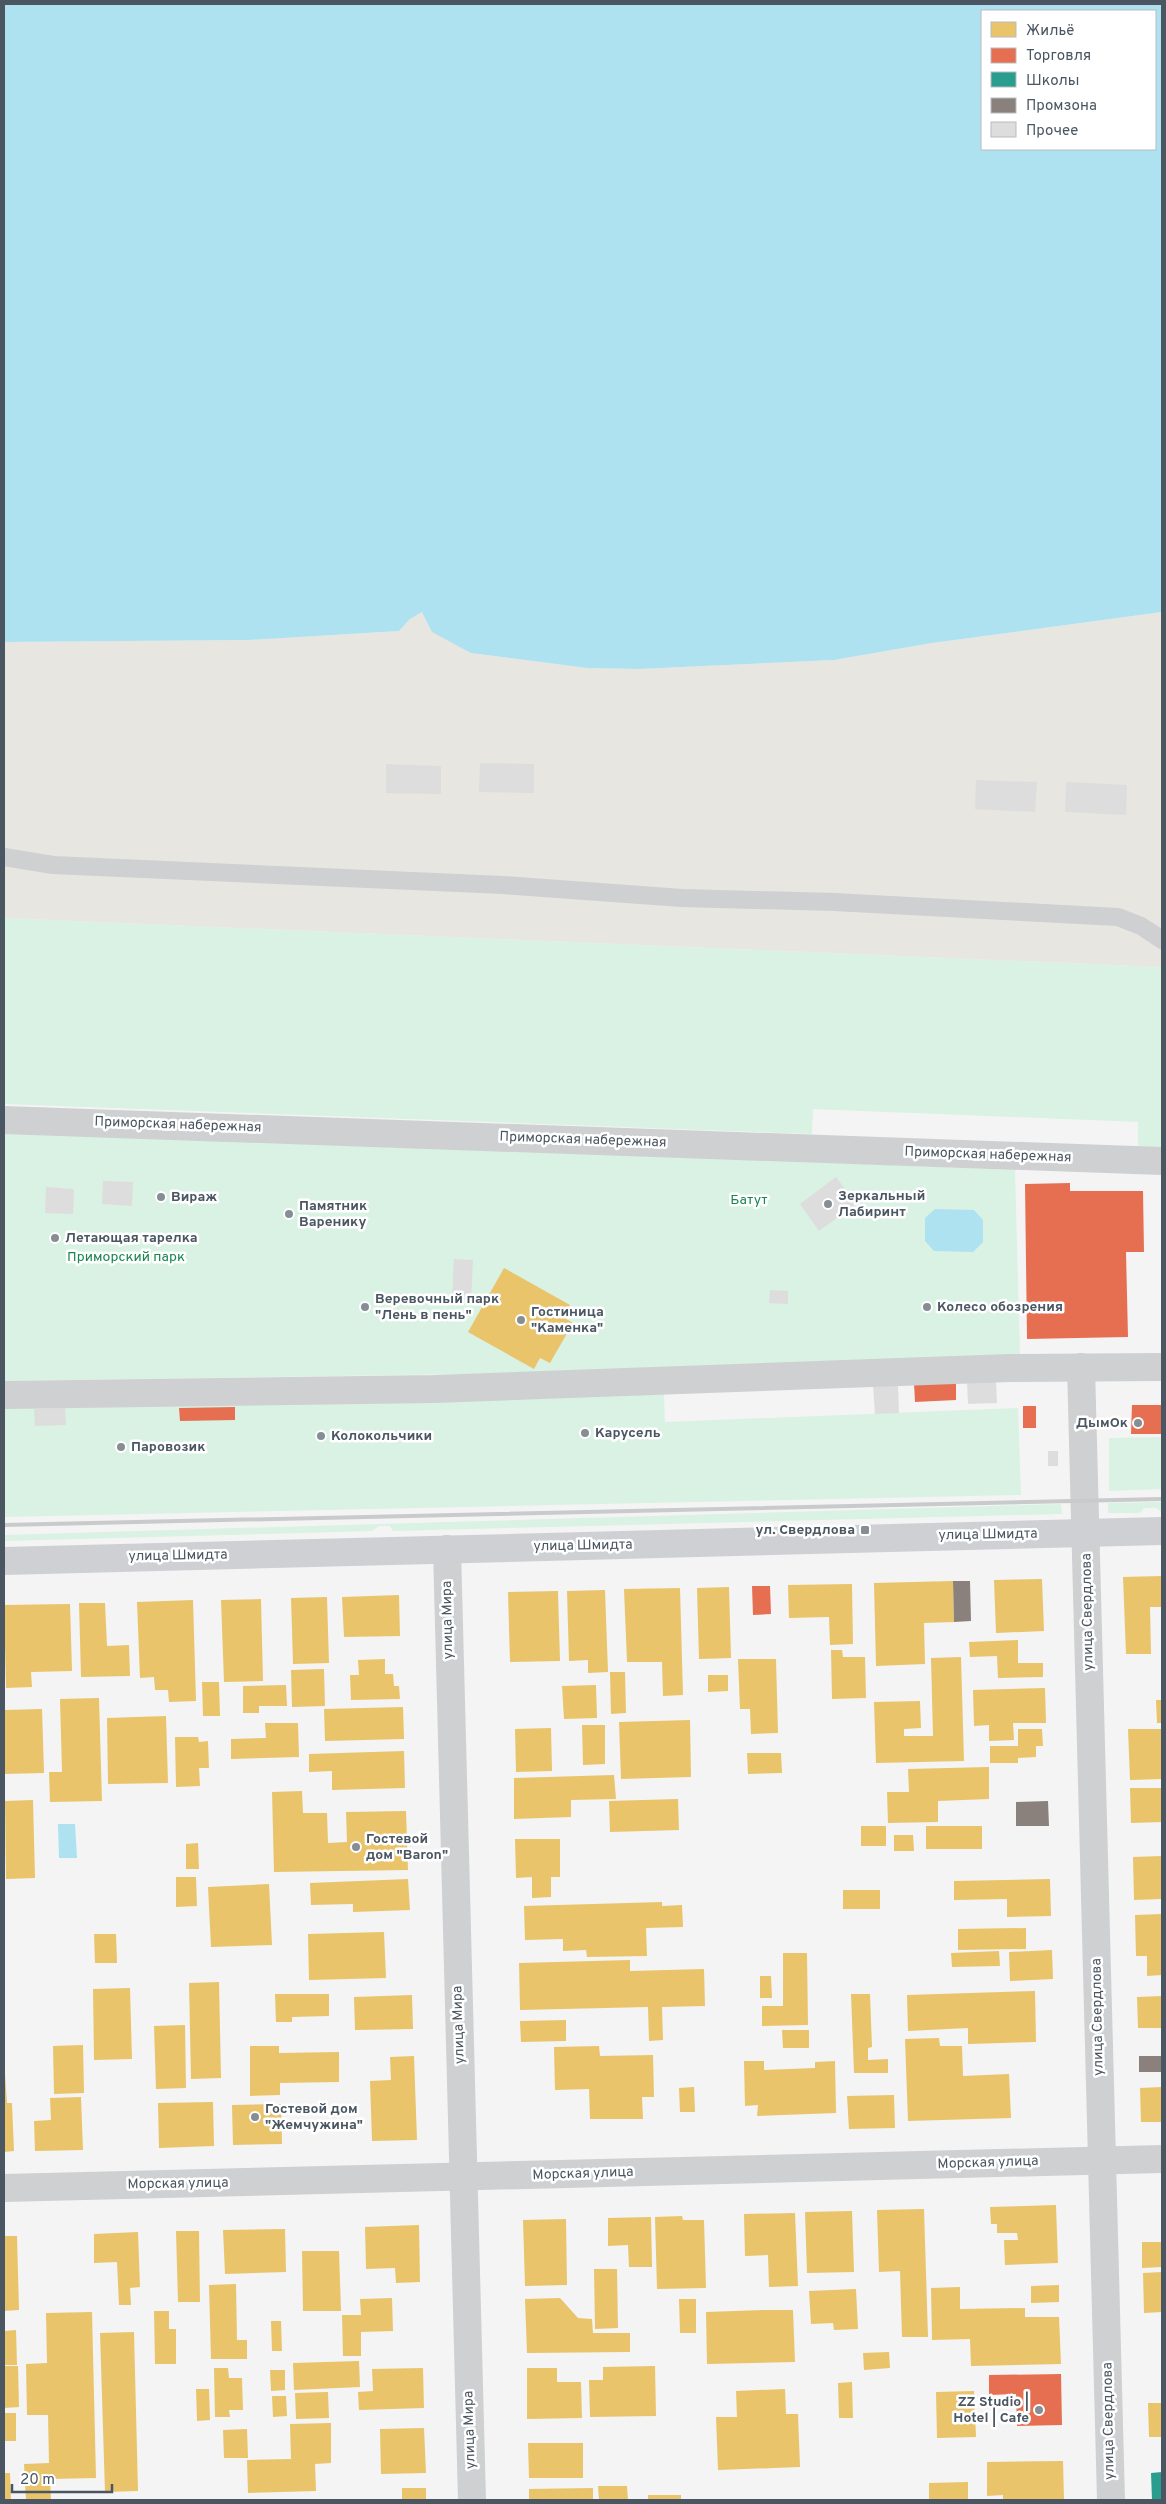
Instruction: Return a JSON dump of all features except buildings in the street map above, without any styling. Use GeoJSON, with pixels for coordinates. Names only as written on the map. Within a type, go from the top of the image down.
{"type":"FeatureCollection","features":[{"type":"Feature","properties":{"kind":"street","name":"Приморская набережная"},"geometry":{"type":"LineString","coordinates":[[4,1120],[1162,1161]]}},
{"type":"Feature","properties":{"kind":"street","name":"улица Свердлова"},"geometry":{"type":"LineString","coordinates":[[1081,1367],[1111,2500]]}},
{"type":"Feature","properties":{"kind":"street"},"geometry":{"type":"LineString","coordinates":[[4,1395],[434,1389],[1010,1368],[1162,1367]]}},
{"type":"Feature","properties":{"kind":"street","name":"улица Шмидта"},"geometry":{"type":"LineString","coordinates":[[4,1561],[1162,1531]]}},
{"type":"Feature","properties":{"kind":"street","name":"улица Мира"},"geometry":{"type":"LineString","coordinates":[[447,1549],[472,2500]]}},
{"type":"Feature","properties":{"kind":"street","name":"Морская улица"},"geometry":{"type":"LineString","coordinates":[[4,2188],[1162,2159]]}},
{"type":"Feature","properties":{"kind":"lane"},"geometry":{"type":"LineString","coordinates":[[4,857],[53,865],[503,885],[682,898],[834,902],[1118,917],[1141,926],[1162,940]]}},
{"type":"Feature","properties":{"kind":"green space"},"geometry":{"type":"Polygon","coordinates":[[[4,918],[1162,967],[1162,1148],[1138,1148],[1138,1122],[813,1109],[812,1134],[4,1104],[4,918]]]}},
{"type":"Feature","properties":{"kind":"green space","name":"Приморский парк"},"geometry":{"type":"Polygon","coordinates":[[[4,1130],[1015,1170],[1020,1355],[591,1372],[4,1381],[4,1130]]]}},
{"type":"Feature","properties":{"kind":"green space"},"geometry":{"type":"Polygon","coordinates":[[[664,1394],[665,1422],[1018,1408],[1021,1495],[4,1517],[4,1407],[664,1394]]]}},
{"type":"Feature","properties":{"kind":"green space"},"geometry":{"type":"Polygon","coordinates":[[[1162,1437],[1162,1489],[1109,1491],[1109,1438],[1162,1437]]]}},
{"type":"Feature","properties":{"kind":"green space"},"geometry":{"type":"Polygon","coordinates":[[[1162,1502],[1162,1512],[1156,1508],[1144,1508],[1140,1513],[1108,1513],[1108,1503],[1162,1502]]]}},
{"type":"Feature","properties":{"kind":"green space"},"geometry":{"type":"Polygon","coordinates":[[[1061,1504],[1062,1514],[393,1531],[390,1526],[379,1526],[372,1531],[4,1541],[4,1535],[1061,1504]]]}},
{"type":"Feature","properties":{"kind":"sand"},"geometry":{"type":"Polygon","coordinates":[[[422,612],[471,653],[587,668],[639,669],[834,660],[932,643],[1162,612],[1162,967],[4,918],[4,642],[248,640],[399,631],[410,619],[422,612]]]}},
{"type":"Feature","properties":{"kind":"water"},"geometry":{"type":"Polygon","coordinates":[[[4,4],[1162,4],[1162,612],[932,643],[834,660],[639,669],[587,668],[471,653],[432,632],[422,612],[410,619],[399,631],[248,640],[4,642],[4,4]]]}},
{"type":"Feature","properties":{"kind":"water"},"geometry":{"type":"Polygon","coordinates":[[[935,1209],[974,1210],[983,1220],[983,1242],[973,1252],[934,1251],[925,1241],[925,1218],[935,1209]]]}},
{"type":"Feature","properties":{"kind":"water"},"geometry":{"type":"Polygon","coordinates":[[[58,1824],[75,1824],[77,1858],[59,1858],[58,1824]]]}},
{"type":"Feature","properties":{"kind":"railway"},"geometry":{"type":"LineString","coordinates":[[4,1525],[1162,1499]]}},
{"type":"Feature","properties":{"kind":"place","name":"Вираж"},"geometry":{"type":"Point","coordinates":[161,1197]}},
{"type":"Feature","properties":{"kind":"place","name":"Зеркальный Лабиринт"},"geometry":{"type":"Point","coordinates":[828,1204]}},
{"type":"Feature","properties":{"kind":"place","name":"Памятник Варенику"},"geometry":{"type":"Point","coordinates":[289,1214]}},
{"type":"Feature","properties":{"kind":"place","name":"Летающая тарелка"},"geometry":{"type":"Point","coordinates":[55,1238]}},
{"type":"Feature","properties":{"kind":"place","name":"Веревочный парк \"Лень в пень\""},"geometry":{"type":"Point","coordinates":[365,1307]}},
{"type":"Feature","properties":{"kind":"place","name":"Колесо обозрения"},"geometry":{"type":"Point","coordinates":[927,1307]}},
{"type":"Feature","properties":{"kind":"place","name":"Гостиница \"Каменка\""},"geometry":{"type":"Point","coordinates":[521,1320]}},
{"type":"Feature","properties":{"kind":"place","name":"ДымОк"},"geometry":{"type":"Point","coordinates":[1138,1423]}},
{"type":"Feature","properties":{"kind":"place","name":"Карусель"},"geometry":{"type":"Point","coordinates":[585,1433]}},
{"type":"Feature","properties":{"kind":"place","name":"Колокольчики"},"geometry":{"type":"Point","coordinates":[321,1436]}},
{"type":"Feature","properties":{"kind":"place","name":"Паровозик"},"geometry":{"type":"Point","coordinates":[121,1447]}},
{"type":"Feature","properties":{"kind":"place","name":"ул. Свердлова"},"geometry":{"type":"Point","coordinates":[865,1530]}},
{"type":"Feature","properties":{"kind":"place","name":"Гостевой дом \"Baron\""},"geometry":{"type":"Point","coordinates":[356,1847]}},
{"type":"Feature","properties":{"kind":"place","name":"Гостевой дом \"Жемчужина\""},"geometry":{"type":"Point","coordinates":[255,2117]}},
{"type":"Feature","properties":{"kind":"place","name":"ZZ Studio | Hotel | Cafe"},"geometry":{"type":"Point","coordinates":[1039,2410]}},
{"type":"Feature","properties":{"kind":"park label","name":"Батут"},"geometry":{"type":"Point","coordinates":[749,1200]}}]}
